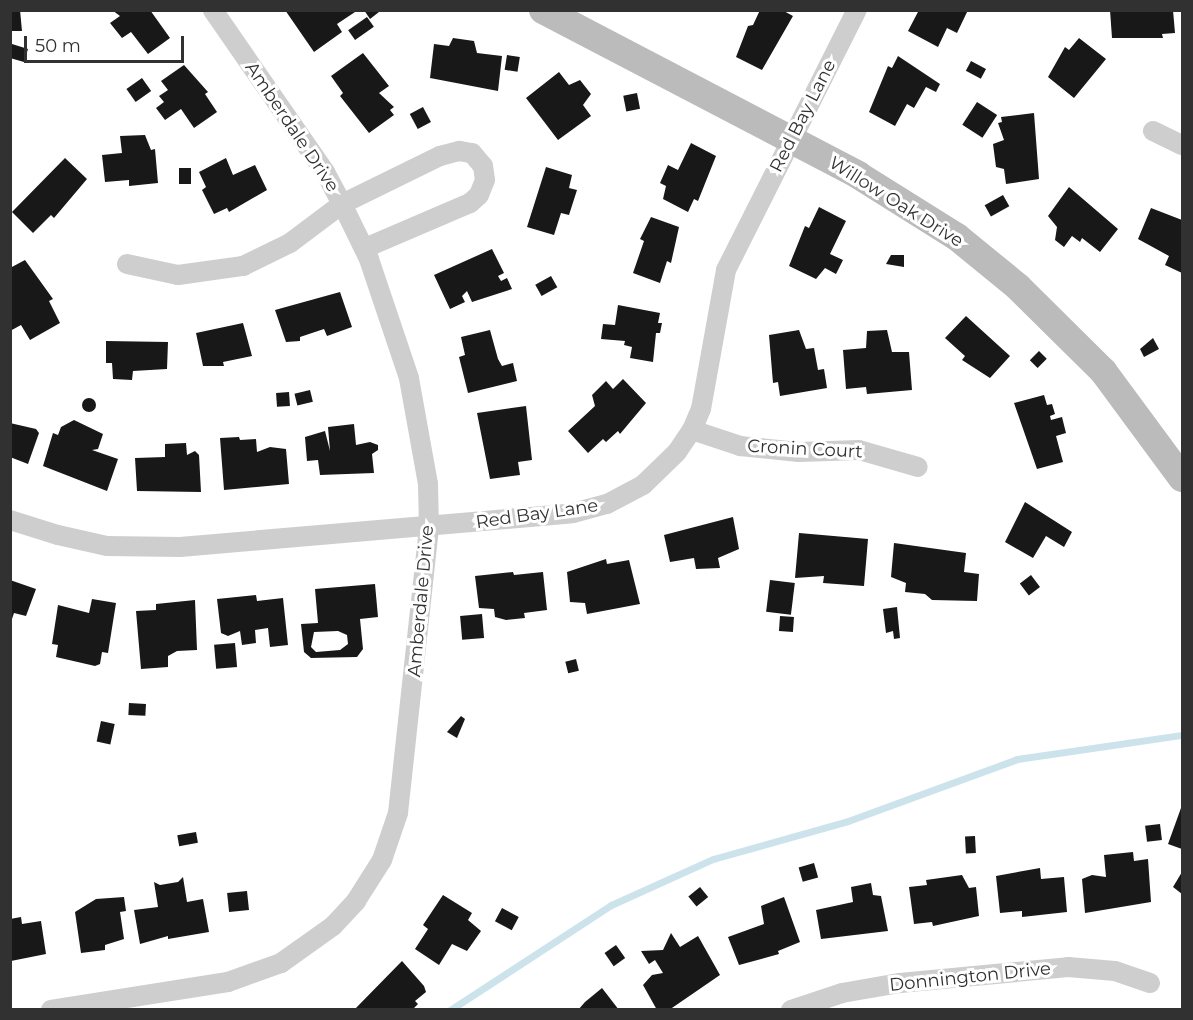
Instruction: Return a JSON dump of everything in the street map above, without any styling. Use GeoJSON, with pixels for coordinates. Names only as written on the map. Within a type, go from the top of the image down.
{"type":"FeatureCollection","features":[{"type":"Feature","properties":{"kind":"street","name":"Amberdale Drive"},"geometry":{"type":"LineString","coordinates":[[51,1010],[253,975],[309,946],[356,901],[382,860],[398,813],[429,528],[428,484],[409,378],[365,248],[325,172],[213,10]]}},
{"type":"Feature","properties":{"kind":"street","name":"Willow Oak Drive"},"geometry":{"type":"LineString","coordinates":[[543,10],[791,139],[891,194],[957,237],[1018,286],[1102,371],[1182,478]]}},
{"type":"Feature","properties":{"kind":"street","name":"Red Bay Lane"},"geometry":{"type":"LineString","coordinates":[[10,520],[58,535],[140,548],[429,528],[573,513],[607,504],[643,485],[677,453],[692,430],[700,409],[726,270],[857,10]]}},
{"type":"Feature","properties":{"kind":"street"},"geometry":{"type":"LineString","coordinates":[[1153,131],[1182,145]]}},
{"type":"Feature","properties":{"kind":"street"},"geometry":{"type":"LineString","coordinates":[[127,264],[178,275],[243,266],[290,243],[342,204],[440,156],[459,151],[472,153],[483,166],[482,188],[470,203],[365,248]]}},
{"type":"Feature","properties":{"kind":"street","name":"Cronin Court"},"geometry":{"type":"LineString","coordinates":[[692,430],[740,446],[799,452],[859,450],[918,467]]}},
{"type":"Feature","properties":{"kind":"street","name":"Donnington Drive"},"geometry":{"type":"LineString","coordinates":[[791,1010],[842,993],[900,983],[1068,967],[1115,971],[1150,983]]}},
{"type":"Feature","properties":{"kind":"building"},"geometry":{"type":"Polygon","coordinates":[[[20,10],[22,31],[10,31],[10,11],[20,10]]]}},
{"type":"Feature","properties":{"kind":"building"},"geometry":{"type":"Polygon","coordinates":[[[112,10],[150,10],[170,38],[148,54],[131,32],[122,38],[110,23],[120,16],[112,10]]]}},
{"type":"Feature","properties":{"kind":"building"},"geometry":{"type":"Polygon","coordinates":[[[285,10],[354,10],[355,12],[337,24],[342,32],[314,52],[285,10]]]}},
{"type":"Feature","properties":{"kind":"building"},"geometry":{"type":"Polygon","coordinates":[[[364,10],[378,10],[379,12],[370,19],[364,10]]]}},
{"type":"Feature","properties":{"kind":"building"},"geometry":{"type":"Polygon","coordinates":[[[760,10],[782,10],[793,16],[762,70],[736,57],[748,26],[753,25],[760,10]]]}},
{"type":"Feature","properties":{"kind":"building"},"geometry":{"type":"Polygon","coordinates":[[[919,10],[968,10],[957,33],[947,28],[938,47],[908,31],[919,10]]]}},
{"type":"Feature","properties":{"kind":"building"},"geometry":{"type":"Polygon","coordinates":[[[1110,10],[1173,10],[1175,33],[1162,34],[1163,38],[1112,38],[1110,10]]]}},
{"type":"Feature","properties":{"kind":"building"},"geometry":{"type":"Polygon","coordinates":[[[367,17],[374,27],[355,40],[348,30],[367,17]]]}},
{"type":"Feature","properties":{"kind":"building"},"geometry":{"type":"Polygon","coordinates":[[[453,38],[474,41],[477,53],[502,56],[498,91],[430,78],[434,44],[449,46],[453,38]]]}},
{"type":"Feature","properties":{"kind":"building"},"geometry":{"type":"Polygon","coordinates":[[[1079,38],[1106,59],[1074,98],[1048,77],[1065,47],[1069,50],[1079,38]]]}},
{"type":"Feature","properties":{"kind":"building"},"geometry":{"type":"Polygon","coordinates":[[[12,44],[28,49],[24,62],[10,58],[12,44]]]}},
{"type":"Feature","properties":{"kind":"building"},"geometry":{"type":"Polygon","coordinates":[[[363,53],[389,86],[379,93],[394,107],[390,110],[394,115],[369,133],[340,96],[343,93],[331,76],[363,53]]]}},
{"type":"Feature","properties":{"kind":"building"},"geometry":{"type":"Polygon","coordinates":[[[507,55],[520,57],[517,72],[505,70],[507,55]]]}},
{"type":"Feature","properties":{"kind":"building"},"geometry":{"type":"Polygon","coordinates":[[[898,56],[940,84],[936,92],[926,87],[914,108],[907,104],[895,126],[869,112],[888,66],[892,68],[898,56]]]}},
{"type":"Feature","properties":{"kind":"building"},"geometry":{"type":"Polygon","coordinates":[[[971,61],[986,69],[981,79],[966,71],[971,61]]]}},
{"type":"Feature","properties":{"kind":"building"},"geometry":{"type":"Polygon","coordinates":[[[184,65],[208,92],[205,94],[217,112],[194,128],[181,109],[165,120],[156,108],[164,102],[159,96],[168,90],[161,81],[184,65]]]}},
{"type":"Feature","properties":{"kind":"building"},"geometry":{"type":"Polygon","coordinates":[[[559,72],[569,85],[580,80],[591,94],[583,105],[591,116],[558,140],[526,98],[559,72]]]}},
{"type":"Feature","properties":{"kind":"building"},"geometry":{"type":"Polygon","coordinates":[[[142,78],[151,91],[136,102],[126,89],[142,78]]]}},
{"type":"Feature","properties":{"kind":"building"},"geometry":{"type":"Polygon","coordinates":[[[637,93],[640,109],[626,111],[623,96],[637,93]]]}},
{"type":"Feature","properties":{"kind":"building"},"geometry":{"type":"Polygon","coordinates":[[[977,102],[997,115],[982,138],[962,125],[977,102]]]}},
{"type":"Feature","properties":{"kind":"building"},"geometry":{"type":"Polygon","coordinates":[[[423,107],[431,122],[418,129],[410,114],[423,107]]]}},
{"type":"Feature","properties":{"kind":"building"},"geometry":{"type":"Polygon","coordinates":[[[1034,113],[1039,179],[1006,184],[1004,169],[996,167],[993,144],[1004,140],[998,123],[1002,122],[1001,117],[1034,113]]]}},
{"type":"Feature","properties":{"kind":"building"},"geometry":{"type":"Polygon","coordinates":[[[145,135],[151,150],[155,149],[158,183],[129,186],[129,180],[105,182],[102,155],[122,153],[120,136],[145,135]]]}},
{"type":"Feature","properties":{"kind":"building"},"geometry":{"type":"Polygon","coordinates":[[[691,143],[716,156],[698,201],[694,199],[688,212],[663,199],[666,186],[660,183],[668,165],[678,170],[691,143]]]}},
{"type":"Feature","properties":{"kind":"building"},"geometry":{"type":"Polygon","coordinates":[[[65,158],[87,179],[54,218],[51,215],[33,233],[12,212],[65,158]]]}},
{"type":"Feature","properties":{"kind":"building"},"geometry":{"type":"Polygon","coordinates":[[[226,158],[233,175],[255,165],[267,190],[229,212],[227,208],[214,214],[202,190],[206,187],[199,172],[226,158]]]}},
{"type":"Feature","properties":{"kind":"building"},"geometry":{"type":"Polygon","coordinates":[[[546,167],[572,175],[569,188],[577,190],[569,215],[561,213],[554,235],[527,227],[546,167]]]}},
{"type":"Feature","properties":{"kind":"building"},"geometry":{"type":"Polygon","coordinates":[[[179,168],[191,168],[191,184],[179,184],[179,168]]]}},
{"type":"Feature","properties":{"kind":"building"},"geometry":{"type":"Polygon","coordinates":[[[1069,187],[1118,229],[1100,252],[1082,238],[1080,242],[1072,236],[1064,247],[1055,240],[1057,227],[1048,216],[1069,187]]]}},
{"type":"Feature","properties":{"kind":"building"},"geometry":{"type":"Polygon","coordinates":[[[1003,195],[1009,206],[991,217],[985,205],[1003,195]]]}},
{"type":"Feature","properties":{"kind":"building"},"geometry":{"type":"Polygon","coordinates":[[[819,207],[846,221],[830,254],[843,260],[836,274],[825,268],[816,279],[789,266],[805,226],[809,228],[819,207]]]}},
{"type":"Feature","properties":{"kind":"building"},"geometry":{"type":"Polygon","coordinates":[[[1151,208],[1182,220],[1182,273],[1165,265],[1169,256],[1138,239],[1151,208]]]}},
{"type":"Feature","properties":{"kind":"building"},"geometry":{"type":"Polygon","coordinates":[[[651,217],[679,227],[671,263],[667,261],[660,283],[633,273],[644,241],[640,239],[651,217]]]}},
{"type":"Feature","properties":{"kind":"building"},"geometry":{"type":"Polygon","coordinates":[[[492,249],[504,273],[498,276],[501,281],[507,278],[512,289],[472,302],[467,291],[462,296],[465,302],[450,309],[434,275],[492,249]]]}},
{"type":"Feature","properties":{"kind":"building"},"geometry":{"type":"Polygon","coordinates":[[[891,255],[904,255],[904,267],[886,264],[891,255]]]}},
{"type":"Feature","properties":{"kind":"building"},"geometry":{"type":"Polygon","coordinates":[[[25,260],[53,299],[49,301],[60,323],[30,340],[21,325],[10,331],[10,268],[25,260]]]}},
{"type":"Feature","properties":{"kind":"building"},"geometry":{"type":"Polygon","coordinates":[[[551,276],[557,287],[542,296],[535,285],[551,276]]]}},
{"type":"Feature","properties":{"kind":"building"},"geometry":{"type":"Polygon","coordinates":[[[340,292],[352,327],[327,336],[324,329],[300,337],[300,341],[286,342],[275,310],[340,292]]]}},
{"type":"Feature","properties":{"kind":"building"},"geometry":{"type":"Polygon","coordinates":[[[618,305],[660,313],[658,323],[662,323],[660,333],[656,333],[653,362],[630,358],[632,347],[624,345],[625,341],[601,339],[603,324],[615,325],[618,305]]]}},
{"type":"Feature","properties":{"kind":"building"},"geometry":{"type":"Polygon","coordinates":[[[966,316],[1010,356],[990,378],[962,360],[965,356],[945,338],[966,316]]]}},
{"type":"Feature","properties":{"kind":"building"},"geometry":{"type":"Polygon","coordinates":[[[243,323],[252,356],[223,362],[224,366],[203,366],[196,333],[243,323]]]}},
{"type":"Feature","properties":{"kind":"building"},"geometry":{"type":"Polygon","coordinates":[[[490,330],[498,359],[502,366],[513,363],[517,381],[468,393],[459,357],[465,355],[461,337],[490,330]]]}},
{"type":"Feature","properties":{"kind":"building"},"geometry":{"type":"Polygon","coordinates":[[[799,330],[806,349],[814,348],[818,370],[824,369],[827,388],[780,396],[778,382],[773,383],[769,335],[799,330]]]}},
{"type":"Feature","properties":{"kind":"building"},"geometry":{"type":"Polygon","coordinates":[[[887,330],[892,352],[909,352],[912,390],[867,394],[866,387],[846,389],[843,350],[866,348],[867,331],[887,330]]]}},
{"type":"Feature","properties":{"kind":"building"},"geometry":{"type":"Polygon","coordinates":[[[1153,338],[1159,349],[1144,357],[1140,349],[1153,338]]]}},
{"type":"Feature","properties":{"kind":"building"},"geometry":{"type":"Polygon","coordinates":[[[106,341],[168,342],[167,369],[133,371],[132,380],[113,379],[112,363],[106,363],[106,341]]]}},
{"type":"Feature","properties":{"kind":"building"},"geometry":{"type":"Polygon","coordinates":[[[1039,351],[1047,359],[1038,368],[1030,360],[1039,351]]]}},
{"type":"Feature","properties":{"kind":"building"},"geometry":{"type":"Polygon","coordinates":[[[623,379],[646,403],[620,434],[618,431],[606,442],[603,439],[588,453],[568,431],[595,406],[592,395],[606,381],[613,389],[623,379]]]}},
{"type":"Feature","properties":{"kind":"building"},"geometry":{"type":"Polygon","coordinates":[[[310,390],[313,402],[297,406],[294,394],[310,390]]]}},
{"type":"Feature","properties":{"kind":"building"},"geometry":{"type":"Polygon","coordinates":[[[289,392],[290,406],[277,407],[276,393],[289,392]]]}},
{"type":"Feature","properties":{"kind":"building"},"geometry":{"type":"Polygon","coordinates":[[[1044,395],[1047,405],[1052,404],[1055,414],[1050,416],[1051,420],[1062,417],[1066,433],[1056,436],[1063,462],[1037,469],[1014,403],[1044,395]]]}},
{"type":"Feature","properties":{"kind":"building"},"geometry":{"type":"Polygon","coordinates":[[[86,398],[92,398],[96,405],[92,412],[86,412],[82,408],[82,402],[86,398]]]}},
{"type":"Feature","properties":{"kind":"building"},"geometry":{"type":"Polygon","coordinates":[[[526,406],[532,460],[518,462],[520,475],[490,479],[477,413],[526,406]]]}},
{"type":"Feature","properties":{"kind":"building"},"geometry":{"type":"Polygon","coordinates":[[[74,420],[103,434],[98,449],[92,450],[118,459],[107,491],[43,466],[53,433],[58,435],[61,427],[74,420]]]}},
{"type":"Feature","properties":{"kind":"building"},"geometry":{"type":"Polygon","coordinates":[[[10,423],[36,429],[39,433],[28,464],[10,457],[10,423]]]}},
{"type":"Feature","properties":{"kind":"building"},"geometry":{"type":"Polygon","coordinates":[[[354,424],[356,445],[370,442],[378,445],[378,450],[372,454],[374,473],[320,475],[318,460],[307,461],[305,437],[325,431],[330,451],[328,427],[354,424]]]}},
{"type":"Feature","properties":{"kind":"building"},"geometry":{"type":"Polygon","coordinates":[[[239,437],[240,440],[256,439],[257,452],[270,447],[286,449],[289,484],[224,490],[220,438],[239,437]]]}},
{"type":"Feature","properties":{"kind":"building"},"geometry":{"type":"Polygon","coordinates":[[[186,443],[187,455],[195,451],[199,455],[201,492],[137,491],[135,458],[165,457],[165,444],[186,443]]]}},
{"type":"Feature","properties":{"kind":"building"},"geometry":{"type":"Polygon","coordinates":[[[1025,502],[1072,532],[1064,547],[1046,536],[1033,558],[1005,542],[1025,502]]]}},
{"type":"Feature","properties":{"kind":"building"},"geometry":{"type":"Polygon","coordinates":[[[733,517],[739,549],[718,558],[720,568],[696,569],[694,558],[670,562],[664,535],[733,517]]]}},
{"type":"Feature","properties":{"kind":"building"},"geometry":{"type":"Polygon","coordinates":[[[799,533],[868,539],[864,586],[823,583],[824,576],[795,578],[799,533]]]}},
{"type":"Feature","properties":{"kind":"building"},"geometry":{"type":"Polygon","coordinates":[[[894,543],[966,553],[964,572],[979,574],[977,601],[932,600],[925,594],[905,592],[906,583],[891,577],[894,543]]]}},
{"type":"Feature","properties":{"kind":"building"},"geometry":{"type":"Polygon","coordinates":[[[606,559],[607,564],[629,560],[640,604],[587,614],[585,603],[570,602],[567,572],[606,559]]]}},
{"type":"Feature","properties":{"kind":"building"},"geometry":{"type":"Polygon","coordinates":[[[513,572],[514,575],[543,572],[547,610],[524,613],[525,618],[506,620],[495,617],[494,609],[479,608],[475,576],[513,572]]]}},
{"type":"Feature","properties":{"kind":"building"},"geometry":{"type":"Polygon","coordinates":[[[1031,575],[1040,587],[1029,595],[1020,583],[1031,575]]]}},
{"type":"Feature","properties":{"kind":"building"},"geometry":{"type":"Polygon","coordinates":[[[10,580],[36,589],[26,616],[14,613],[11,622],[10,580]]]}},
{"type":"Feature","properties":{"kind":"building"},"geometry":{"type":"Polygon","coordinates":[[[770,580],[795,583],[791,615],[766,612],[770,580]]]}},
{"type":"Feature","properties":{"kind":"building"},"geometry":{"type":"Polygon","coordinates":[[[375,584],[378,617],[360,619],[363,649],[357,657],[311,658],[304,652],[301,624],[318,623],[315,589],[375,584]],[[338,631],[314,632],[311,647],[316,652],[340,650],[348,644],[347,635],[338,631]]]}},
{"type":"Feature","properties":{"kind":"building"},"geometry":{"type":"Polygon","coordinates":[[[256,595],[257,601],[283,598],[288,645],[270,647],[268,628],[255,630],[256,643],[242,645],[240,631],[228,636],[221,633],[217,599],[256,595]]]}},
{"type":"Feature","properties":{"kind":"building"},"geometry":{"type":"Polygon","coordinates":[[[92,599],[116,603],[108,653],[102,652],[100,664],[95,666],[56,657],[58,645],[52,644],[58,605],[89,613],[92,599]]]}},
{"type":"Feature","properties":{"kind":"building"},"geometry":{"type":"Polygon","coordinates":[[[195,600],[197,650],[177,651],[168,656],[168,667],[141,669],[136,611],[156,610],[156,604],[195,600]]]}},
{"type":"Feature","properties":{"kind":"building"},"geometry":{"type":"Polygon","coordinates":[[[897,607],[900,638],[894,639],[893,631],[886,633],[883,609],[897,607]]]}},
{"type":"Feature","properties":{"kind":"building"},"geometry":{"type":"Polygon","coordinates":[[[482,614],[484,638],[462,640],[460,616],[482,614]]]}},
{"type":"Feature","properties":{"kind":"building"},"geometry":{"type":"Polygon","coordinates":[[[780,616],[794,617],[793,632],[779,631],[780,616]]]}},
{"type":"Feature","properties":{"kind":"building"},"geometry":{"type":"Polygon","coordinates":[[[235,643],[237,667],[216,669],[214,645],[235,643]]]}},
{"type":"Feature","properties":{"kind":"building"},"geometry":{"type":"Polygon","coordinates":[[[576,659],[579,671],[568,673],[565,662],[576,659]]]}},
{"type":"Feature","properties":{"kind":"building"},"geometry":{"type":"Polygon","coordinates":[[[129,703],[146,704],[145,716],[128,715],[129,703]]]}},
{"type":"Feature","properties":{"kind":"building"},"geometry":{"type":"Polygon","coordinates":[[[461,716],[465,719],[457,738],[447,732],[461,716]]]}},
{"type":"Feature","properties":{"kind":"building"},"geometry":{"type":"Polygon","coordinates":[[[101,721],[115,724],[110,744],[97,742],[101,721]]]}},
{"type":"Feature","properties":{"kind":"building"},"geometry":{"type":"Polygon","coordinates":[[[1182,809],[1182,849],[1168,844],[1182,809]]]}},
{"type":"Feature","properties":{"kind":"building"},"geometry":{"type":"Polygon","coordinates":[[[1160,824],[1162,840],[1147,842],[1145,826],[1160,824]]]}},
{"type":"Feature","properties":{"kind":"building"},"geometry":{"type":"Polygon","coordinates":[[[196,832],[198,843],[179,846],[177,835],[196,832]]]}},
{"type":"Feature","properties":{"kind":"building"},"geometry":{"type":"Polygon","coordinates":[[[975,836],[976,853],[966,854],[965,837],[975,836]]]}},
{"type":"Feature","properties":{"kind":"building"},"geometry":{"type":"Polygon","coordinates":[[[1133,852],[1134,861],[1148,859],[1151,902],[1085,913],[1082,879],[1092,875],[1106,877],[1104,855],[1133,852]]]}},
{"type":"Feature","properties":{"kind":"building"},"geometry":{"type":"Polygon","coordinates":[[[814,863],[818,877],[803,882],[799,867],[814,863]]]}},
{"type":"Feature","properties":{"kind":"building"},"geometry":{"type":"Polygon","coordinates":[[[1040,868],[1041,879],[1064,877],[1067,912],[1022,917],[1022,911],[1000,913],[996,876],[1040,868]]]}},
{"type":"Feature","properties":{"kind":"building"},"geometry":{"type":"Polygon","coordinates":[[[1182,872],[1182,894],[1173,887],[1182,872]]]}},
{"type":"Feature","properties":{"kind":"building"},"geometry":{"type":"Polygon","coordinates":[[[962,875],[969,888],[976,887],[979,916],[933,926],[932,922],[914,924],[909,887],[927,885],[926,880],[962,875]]]}},
{"type":"Feature","properties":{"kind":"building"},"geometry":{"type":"Polygon","coordinates":[[[183,877],[187,902],[203,899],[209,932],[168,939],[168,936],[140,944],[134,910],[158,907],[154,882],[160,885],[178,882],[183,877]]]}},
{"type":"Feature","properties":{"kind":"building"},"geometry":{"type":"Polygon","coordinates":[[[871,883],[873,895],[881,896],[888,931],[821,939],[816,910],[853,902],[851,887],[871,883]]]}},
{"type":"Feature","properties":{"kind":"building"},"geometry":{"type":"Polygon","coordinates":[[[700,887],[708,897],[697,907],[688,896],[700,887]]]}},
{"type":"Feature","properties":{"kind":"building"},"geometry":{"type":"Polygon","coordinates":[[[247,891],[249,910],[229,912],[227,893],[247,891]]]}},
{"type":"Feature","properties":{"kind":"building"},"geometry":{"type":"Polygon","coordinates":[[[443,895],[472,913],[468,920],[481,931],[467,951],[452,944],[439,965],[415,949],[428,929],[423,925],[443,895]]]}},
{"type":"Feature","properties":{"kind":"building"},"geometry":{"type":"Polygon","coordinates":[[[124,897],[126,911],[120,912],[124,939],[105,945],[105,950],[81,953],[75,912],[96,899],[124,897]]]}},
{"type":"Feature","properties":{"kind":"building"},"geometry":{"type":"Polygon","coordinates":[[[784,897],[800,942],[778,951],[779,954],[739,965],[728,937],[764,924],[761,906],[784,897]]]}},
{"type":"Feature","properties":{"kind":"building"},"geometry":{"type":"Polygon","coordinates":[[[502,908],[519,917],[512,930],[495,921],[502,908]]]}},
{"type":"Feature","properties":{"kind":"building"},"geometry":{"type":"Polygon","coordinates":[[[21,917],[22,924],[41,921],[46,954],[11,961],[10,919],[21,917]]]}},
{"type":"Feature","properties":{"kind":"building"},"geometry":{"type":"Polygon","coordinates":[[[671,933],[680,947],[698,936],[720,975],[669,1010],[657,1010],[643,985],[652,975],[663,973],[655,960],[649,964],[641,951],[663,950],[671,933]]]}},
{"type":"Feature","properties":{"kind":"building"},"geometry":{"type":"Polygon","coordinates":[[[616,945],[625,958],[614,966],[605,953],[616,945]]]}},
{"type":"Feature","properties":{"kind":"building"},"geometry":{"type":"Polygon","coordinates":[[[402,961],[424,986],[426,992],[415,1001],[418,1004],[412,1010],[354,1010],[402,961]]]}},
{"type":"Feature","properties":{"kind":"building"},"geometry":{"type":"Polygon","coordinates":[[[602,988],[619,1010],[578,1010],[585,1002],[602,988]]]}},
{"type":"Feature","properties":{"kind":"waterway"},"geometry":{"type":"LineString","coordinates":[[450,1010],[611,905],[713,859],[848,821],[1017,759],[1182,735]]}}]}
